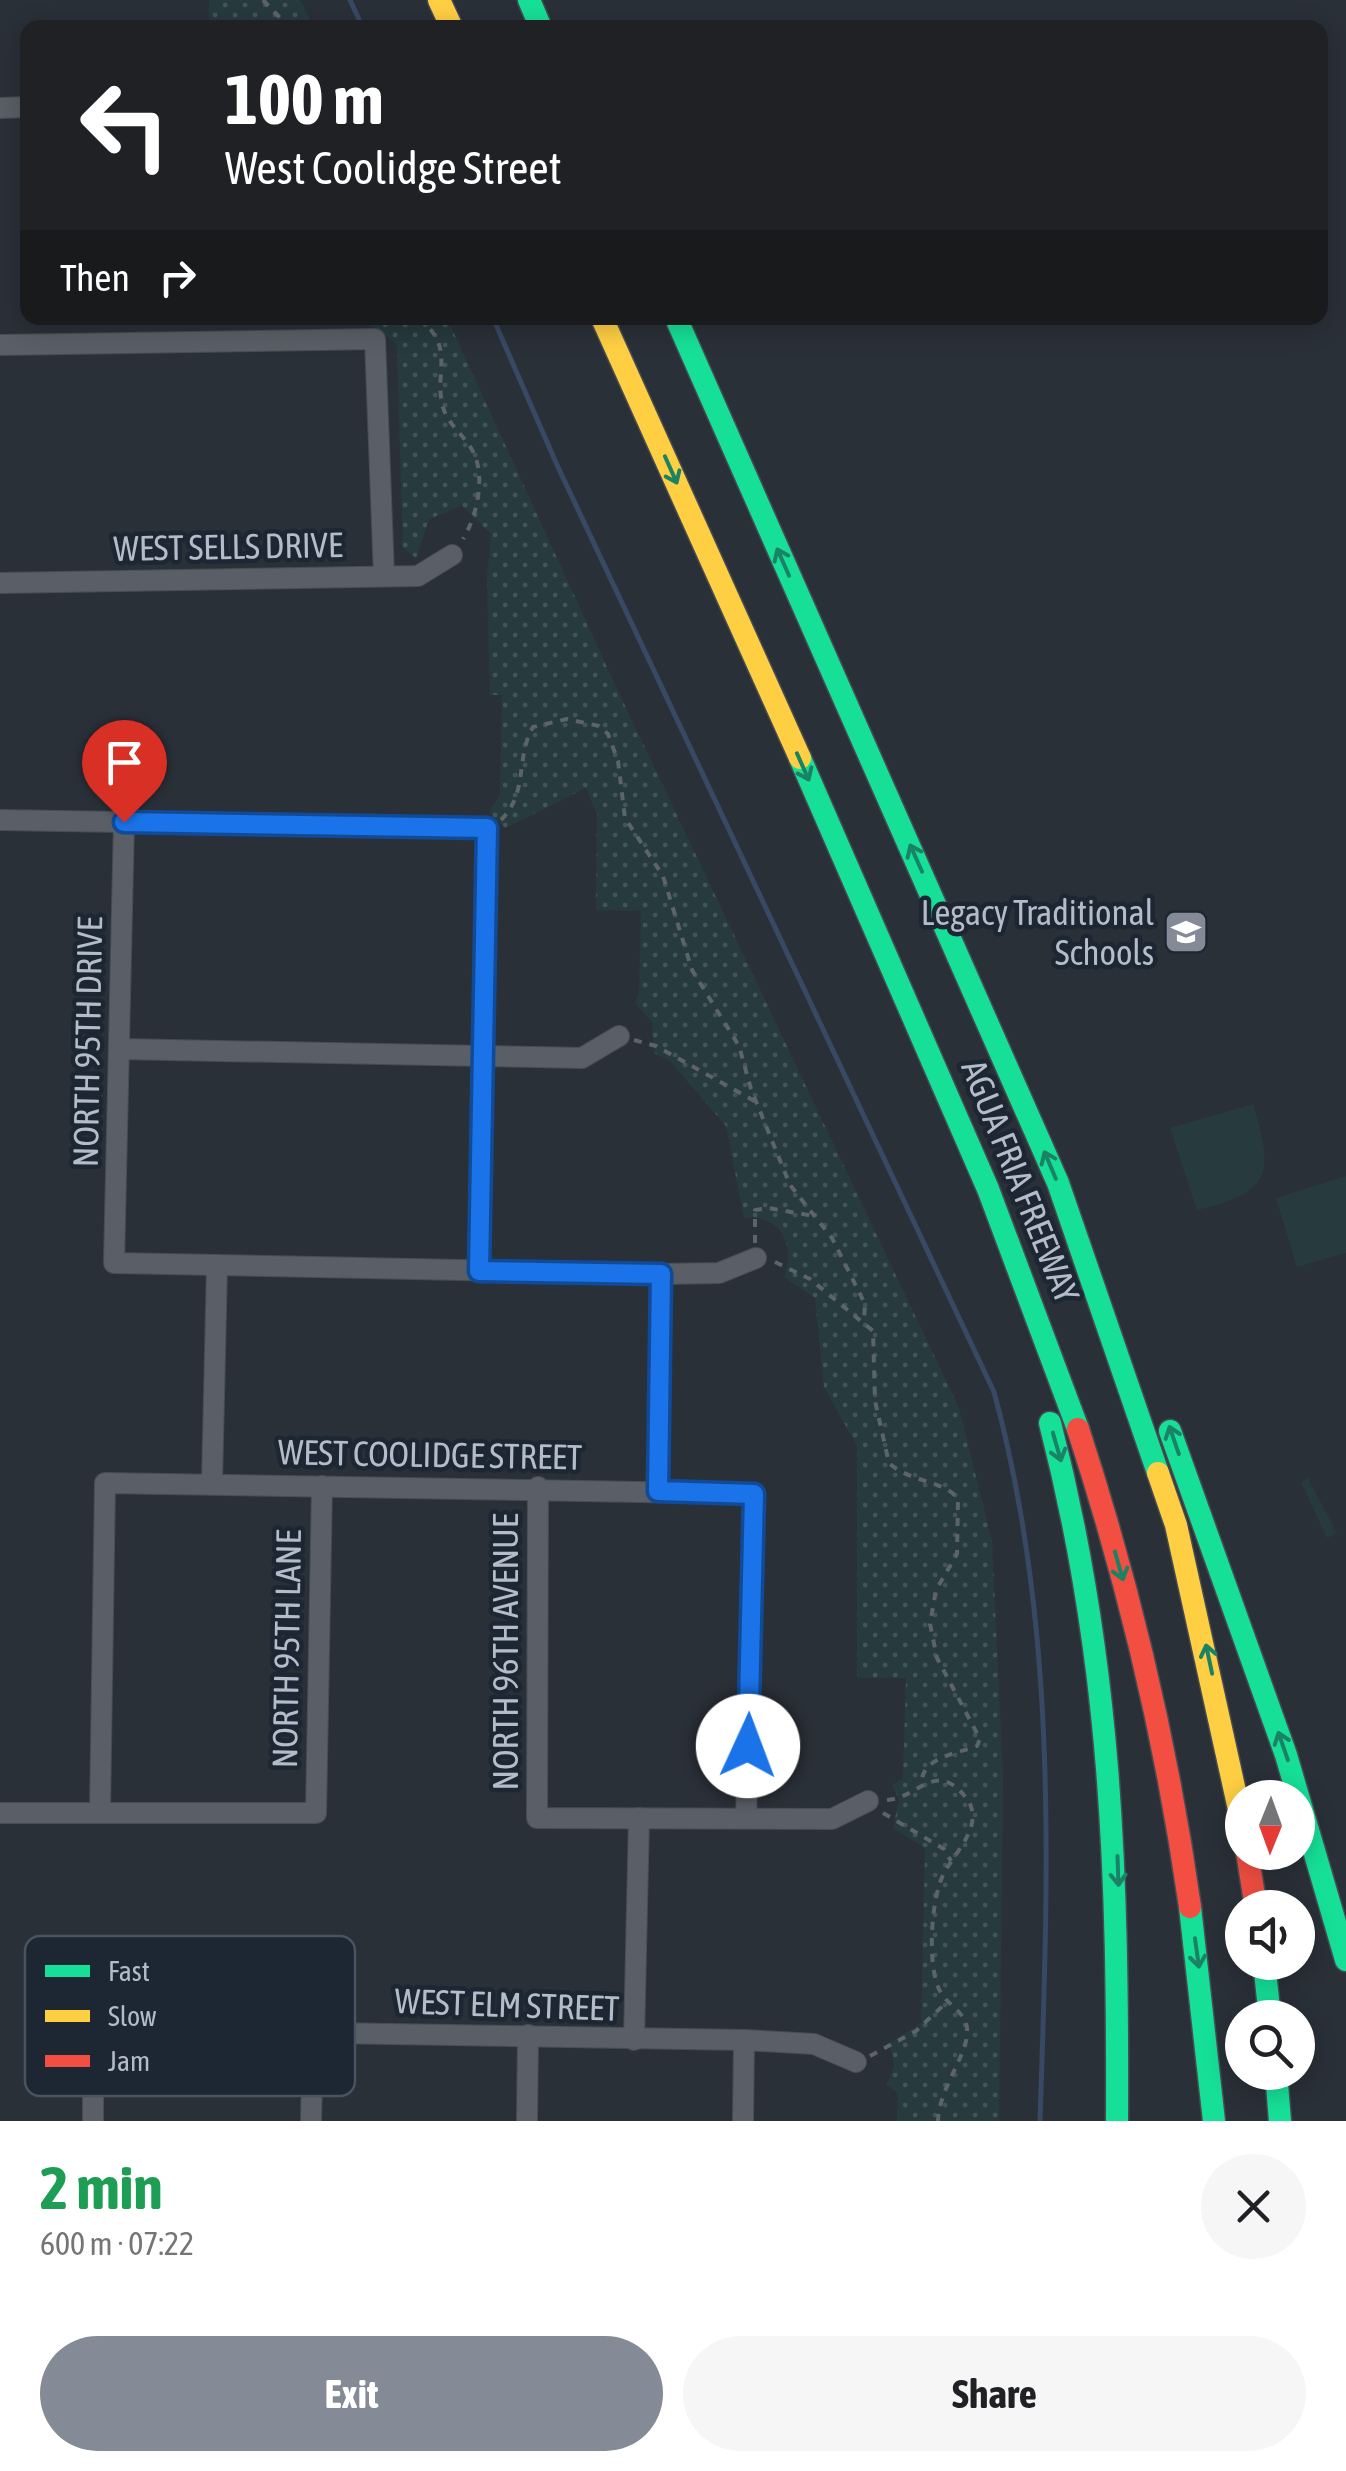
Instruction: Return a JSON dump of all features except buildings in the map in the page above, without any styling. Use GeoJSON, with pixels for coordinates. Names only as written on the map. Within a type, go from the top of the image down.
{"type":"FeatureCollection","features":[{"type":"Feature","properties":{"kind":"highway"},"geometry":{"type":"LineString","coordinates":[[595,325],[630,381]]}},
{"type":"Feature","properties":{"kind":"highway","name":"AGUA FRIA FREEWAY"},"geometry":{"type":"LineString","coordinates":[[605,325],[917,1022],[1026,1277],[1092,1472],[1124,1584],[1174,1812],[1198,1958],[1214,2121]]}},
{"type":"Feature","properties":{"kind":"highway","name":"AGUA FRIA FREEWAY"},"geometry":{"type":"LineString","coordinates":[[679,325],[1058,1183],[1176,1525],[1232,1780]]}},
{"type":"Feature","properties":{"kind":"highway"},"geometry":{"type":"LineString","coordinates":[[687,325],[698,365]]}},
{"type":"Feature","properties":{"kind":"highway"},"geometry":{"type":"LineString","coordinates":[[983,1012],[1035,1077],[1115,1274]]}},
{"type":"Feature","properties":{"kind":"highway"},"geometry":{"type":"LineString","coordinates":[[917,1022],[936,1107],[1016,1314],[1050,1422],[1078,1523],[1094,1609],[1107,1699],[1117,1831],[1117,2121]]}},
{"type":"Feature","properties":{"kind":"highway"},"geometry":{"type":"LineString","coordinates":[[1164,1414],[1292,1772],[1346,1960]]}},
{"type":"Feature","properties":{"kind":"highway"},"geometry":{"type":"LineString","coordinates":[[1277,2090],[1280,2121]]}},
{"type":"Feature","properties":{"kind":"street"},"geometry":{"type":"LineString","coordinates":[[0,346],[375,339],[384,576]]}},
{"type":"Feature","properties":{"kind":"street","name":"WEST SELLS DRIVE"},"geometry":{"type":"LineString","coordinates":[[0,583],[418,576],[452,555]]}},
{"type":"Feature","properties":{"kind":"street"},"geometry":{"type":"LineString","coordinates":[[0,820],[487,828],[479,1271]]}},
{"type":"Feature","properties":{"kind":"street","name":"NORTH 95TH DRIVE"},"geometry":{"type":"LineString","coordinates":[[124,822],[114,1263],[217,1266]]}},
{"type":"Feature","properties":{"kind":"street"},"geometry":{"type":"LineString","coordinates":[[120,1049],[582,1058],[619,1036]]}},
{"type":"Feature","properties":{"kind":"street"},"geometry":{"type":"LineString","coordinates":[[212,1483],[217,1266],[661,1274],[720,1273],[756,1258]]}},
{"type":"Feature","properties":{"kind":"street"},"geometry":{"type":"LineString","coordinates":[[658,1491],[661,1274]]}},
{"type":"Feature","properties":{"kind":"street","name":"WEST COOLIDGE STREET"},"geometry":{"type":"LineString","coordinates":[[100,1812],[105,1483],[212,1483],[754,1494],[746,1818]]}},
{"type":"Feature","properties":{"kind":"street","name":"NORTH 95TH LANE"},"geometry":{"type":"LineString","coordinates":[[100,1812],[316,1813],[322,1486]]}},
{"type":"Feature","properties":{"kind":"street","name":"NORTH 96TH AVENUE"},"geometry":{"type":"LineString","coordinates":[[538,1487],[537,1818],[639,1818]]}},
{"type":"Feature","properties":{"kind":"street"},"geometry":{"type":"LineString","coordinates":[[634,2040],[639,1818],[832,1819],[868,1801]]}},
{"type":"Feature","properties":{"kind":"street"},"geometry":{"type":"LineString","coordinates":[[0,1813],[100,1812]]}},
{"type":"Feature","properties":{"kind":"street","name":"WEST ELM STREET"},"geometry":{"type":"LineString","coordinates":[[355,2033],[814,2044],[856,2062]]}},
{"type":"Feature","properties":{"kind":"street"},"geometry":{"type":"LineString","coordinates":[[527,2121],[528,2036]]}},
{"type":"Feature","properties":{"kind":"street"},"geometry":{"type":"LineString","coordinates":[[743,2121],[744,2040]]}},
{"type":"Feature","properties":{"kind":"street","name":"WEST ELM STREET"},"geometry":{"type":"LineString","coordinates":[[94,2096],[94,2121]]}},
{"type":"Feature","properties":{"kind":"street"},"geometry":{"type":"LineString","coordinates":[[311,2121],[312,2096]]}},
{"type":"Feature","properties":{"kind":"path"},"geometry":{"type":"LineString","coordinates":[[263,0],[282,20]]}},
{"type":"Feature","properties":{"kind":"path"},"geometry":{"type":"LineString","coordinates":[[423,325],[440,349],[444,374],[441,401],[447,418],[476,459],[476,515],[452,555]]}},
{"type":"Feature","properties":{"kind":"path"},"geometry":{"type":"LineString","coordinates":[[487,828],[500,822],[518,797],[526,738],[533,727],[567,720],[599,726],[608,734],[618,760],[625,818],[663,876],[692,970],[740,1046],[751,1089],[790,1185],[832,1238],[860,1291],[867,1315],[864,1320]]}},
{"type":"Feature","properties":{"kind":"path"},"geometry":{"type":"LineString","coordinates":[[619,1036],[656,1046],[758,1103]]}},
{"type":"Feature","properties":{"kind":"path"},"geometry":{"type":"LineString","coordinates":[[743,1096],[751,1089]]}},
{"type":"Feature","properties":{"kind":"path"},"geometry":{"type":"LineString","coordinates":[[814,1216],[768,1208],[755,1210],[756,1258],[800,1274],[864,1320],[876,1339],[875,1401],[889,1463],[917,1482],[954,1492],[959,1510],[957,1554],[936,1590],[930,1624],[938,1658],[980,1739],[976,1746],[930,1764],[922,1774],[921,1784]]}},
{"type":"Feature","properties":{"kind":"path"},"geometry":{"type":"LineString","coordinates":[[868,1801],[902,1798],[921,1784],[941,1780],[967,1799],[974,1823],[938,1884],[933,1925],[937,1986],[947,2002],[959,2011],[968,2031],[967,2043],[940,2098],[938,2121]]}},
{"type":"Feature","properties":{"kind":"path"},"geometry":{"type":"LineString","coordinates":[[868,1801],[895,1822],[944,1849],[951,1861]]}},
{"type":"Feature","properties":{"kind":"path"},"geometry":{"type":"LineString","coordinates":[[944,1849],[959,1848]]}},
{"type":"Feature","properties":{"kind":"path"},"geometry":{"type":"LineString","coordinates":[[856,2062],[892,2047],[947,2002]]}},
{"type":"Feature","properties":{"kind":"green space"},"geometry":{"type":"Polygon","coordinates":[[[209,0],[300,0],[310,20],[209,20],[209,0]]]}},
{"type":"Feature","properties":{"kind":"green space"},"geometry":{"type":"Polygon","coordinates":[[[366,325],[450,325],[618,691],[959,1408],[992,1541],[1003,1778],[999,2121],[897,2121],[898,2093],[887,2085],[894,2065],[890,2043],[921,2023],[925,1848],[893,1828],[899,1799],[892,1785],[903,1778],[906,1678],[857,1678],[857,1446],[824,1387],[815,1298],[784,1277],[787,1244],[776,1227],[757,1218],[744,1218],[726,1126],[669,1060],[654,1053],[652,1022],[635,1003],[639,994],[641,911],[596,910],[597,814],[586,788],[505,828],[489,813],[500,794],[502,695],[490,695],[487,580],[491,534],[462,506],[429,519],[416,558],[403,548],[397,346],[366,325]]]}},
{"type":"Feature","properties":{"kind":"green space"},"geometry":{"type":"Polygon","coordinates":[[[1253,1104],[1264,1148],[1261,1176],[1240,1196],[1197,1210],[1170,1128],[1253,1104]]]}},
{"type":"Feature","properties":{"kind":"green space"},"geometry":{"type":"Polygon","coordinates":[[[1346,1176],[1346,1253],[1297,1267],[1276,1198],[1346,1176]]]}},
{"type":"Feature","properties":{"kind":"green space"},"geometry":{"type":"Polygon","coordinates":[[[1308,1478],[1337,1534],[1327,1538],[1301,1482],[1308,1478]]]}},
{"type":"Feature","properties":{"kind":"waterway"},"geometry":{"type":"LineString","coordinates":[[350,0],[359,20]]}},
{"type":"Feature","properties":{"kind":"waterway"},"geometry":{"type":"LineString","coordinates":[[496,325],[557,465],[994,1392],[1030,1572],[1039,1663],[1046,1846],[1040,2121]]}},
{"type":"Feature","properties":{"kind":"traffic: fast"},"geometry":{"type":"LineString","coordinates":[[529,0],[538,20]]}},
{"type":"Feature","properties":{"kind":"traffic: fast"},"geometry":{"type":"LineString","coordinates":[[679,325],[1058,1183],[1158,1473]]}},
{"type":"Feature","properties":{"kind":"traffic: fast"},"geometry":{"type":"LineString","coordinates":[[800,758],[988,1189],[1078,1429]]}},
{"type":"Feature","properties":{"kind":"traffic: fast"},"geometry":{"type":"LineString","coordinates":[[1050,1423],[1071,1512],[1099,1684],[1113,1855],[1117,2121]]}},
{"type":"Feature","properties":{"kind":"traffic: fast"},"geometry":{"type":"LineString","coordinates":[[1170,1431],[1286,1755],[1346,1960]]}},
{"type":"Feature","properties":{"kind":"traffic: fast"},"geometry":{"type":"LineString","coordinates":[[1190,1907],[1214,2121]]}},
{"type":"Feature","properties":{"kind":"traffic: fast"},"geometry":{"type":"LineString","coordinates":[[1266,1980],[1268,2000]]}},
{"type":"Feature","properties":{"kind":"traffic: fast"},"geometry":{"type":"LineString","coordinates":[[1277,2090],[1280,2121]]}},
{"type":"Feature","properties":{"kind":"traffic: slow"},"geometry":{"type":"LineString","coordinates":[[439,0],[448,20]]}},
{"type":"Feature","properties":{"kind":"traffic: slow"},"geometry":{"type":"LineString","coordinates":[[605,325],[800,758]]}},
{"type":"Feature","properties":{"kind":"traffic: slow"},"geometry":{"type":"LineString","coordinates":[[1158,1473],[1176,1525],[1232,1780]]}},
{"type":"Feature","properties":{"kind":"traffic: jam"},"geometry":{"type":"LineString","coordinates":[[1078,1429],[1145,1666],[1190,1907]]}},
{"type":"Feature","properties":{"kind":"traffic: jam"},"geometry":{"type":"LineString","coordinates":[[1250,1870],[1253,1890]]}},
{"type":"Feature","properties":{"kind":"place","name":"Legacy Traditional Schools"},"geometry":{"type":"Point","coordinates":[1186,932]}},
{"type":"Feature","properties":{"kind":"route"},"geometry":{"type":"LineString","coordinates":[[124,822],[487,828],[479,1271],[661,1274],[658,1491],[754,1494],[748,1746]]}}]}
